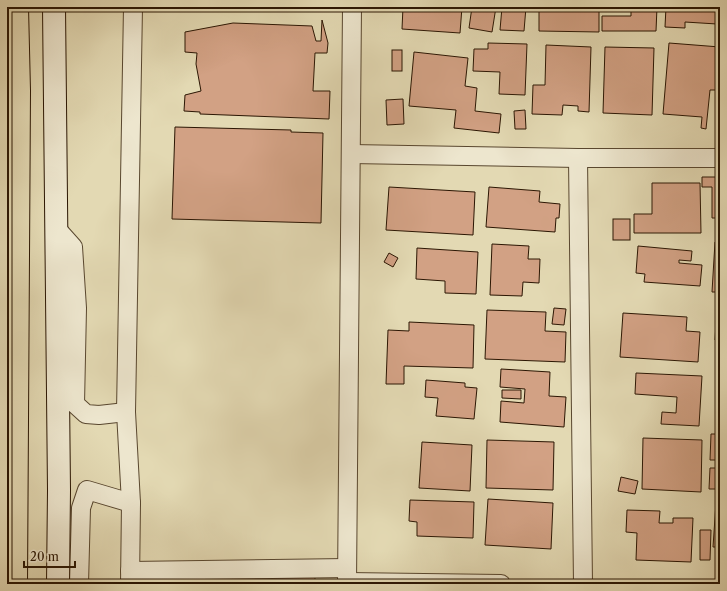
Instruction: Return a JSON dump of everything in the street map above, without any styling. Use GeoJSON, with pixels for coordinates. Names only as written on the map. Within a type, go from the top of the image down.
{"type":"FeatureCollection","features":[{"type":"Feature","properties":{"kind":"highway"},"geometry":{"type":"LineString","coordinates":[[16,584],[17,7]]}},
{"type":"Feature","properties":{"kind":"highway"},"geometry":{"type":"LineString","coordinates":[[17,44],[30,7]]}},
{"type":"Feature","properties":{"kind":"main road"},"geometry":{"type":"LineString","coordinates":[[54,7],[59,490],[58,584]]}},
{"type":"Feature","properties":{"kind":"street"},"geometry":{"type":"LineString","coordinates":[[132,7],[126,412],[131,504],[130,578],[347,578],[501,584]]}},
{"type":"Feature","properties":{"kind":"street"},"geometry":{"type":"LineString","coordinates":[[347,578],[352,7]]}},
{"type":"Feature","properties":{"kind":"street"},"geometry":{"type":"LineString","coordinates":[[351,154],[578,158],[720,158]]}},
{"type":"Feature","properties":{"kind":"street"},"geometry":{"type":"LineString","coordinates":[[578,158],[583,584]]}},
{"type":"Feature","properties":{"kind":"street"},"geometry":{"type":"LineString","coordinates":[[56,228],[73,247],[74,254],[77,308],[76,404],[86,414],[100,415],[126,412]]}},
{"type":"Feature","properties":{"kind":"street"},"geometry":{"type":"LineString","coordinates":[[79,584],[81,508],[87,490],[131,504]]}},
{"type":"Feature","properties":{"kind":"building"},"geometry":{"type":"Polygon","coordinates":[[[403,7],[462,7],[460,33],[402,29],[403,7]]]}},
{"type":"Feature","properties":{"kind":"building"},"geometry":{"type":"Polygon","coordinates":[[[472,7],[496,7],[492,32],[469,28],[472,7]]]}},
{"type":"Feature","properties":{"kind":"building"},"geometry":{"type":"Polygon","coordinates":[[[502,7],[526,7],[524,31],[500,30],[502,7]]]}},
{"type":"Feature","properties":{"kind":"building"},"geometry":{"type":"Polygon","coordinates":[[[539,7],[599,7],[599,32],[539,31],[539,7]]]}},
{"type":"Feature","properties":{"kind":"building"},"geometry":{"type":"Polygon","coordinates":[[[631,7],[657,7],[656,31],[602,31],[602,16],[631,16],[631,7]]]}},
{"type":"Feature","properties":{"kind":"building"},"geometry":{"type":"Polygon","coordinates":[[[666,7],[718,7],[717,24],[685,22],[685,28],[665,27],[666,7]]]}},
{"type":"Feature","properties":{"kind":"building"},"geometry":{"type":"Polygon","coordinates":[[[322,20],[328,43],[327,53],[315,53],[313,91],[330,91],[329,119],[200,114],[200,112],[184,111],[185,95],[201,91],[196,64],[197,53],[185,52],[185,32],[233,23],[312,26],[316,41],[321,41],[322,20]]]}},
{"type":"Feature","properties":{"kind":"building"},"geometry":{"type":"Polygon","coordinates":[[[488,43],[527,44],[525,95],[499,94],[500,72],[473,71],[474,49],[488,49],[488,43]]]}},
{"type":"Feature","properties":{"kind":"building"},"geometry":{"type":"Polygon","coordinates":[[[669,43],[720,47],[716,90],[710,90],[706,129],[701,128],[702,117],[663,114],[669,43]]]}},
{"type":"Feature","properties":{"kind":"building"},"geometry":{"type":"Polygon","coordinates":[[[546,45],[591,47],[589,112],[578,111],[578,106],[563,105],[562,115],[532,114],[533,85],[545,85],[546,45]]]}},
{"type":"Feature","properties":{"kind":"building"},"geometry":{"type":"Polygon","coordinates":[[[605,47],[654,48],[652,115],[603,113],[605,47]]]}},
{"type":"Feature","properties":{"kind":"building"},"geometry":{"type":"Polygon","coordinates":[[[392,50],[402,50],[402,71],[392,71],[392,50]]]}},
{"type":"Feature","properties":{"kind":"building"},"geometry":{"type":"Polygon","coordinates":[[[414,52],[468,58],[465,86],[477,88],[475,111],[501,114],[499,133],[454,128],[456,110],[409,106],[414,52]]]}},
{"type":"Feature","properties":{"kind":"building"},"geometry":{"type":"Polygon","coordinates":[[[403,99],[404,124],[387,125],[386,100],[403,99]]]}},
{"type":"Feature","properties":{"kind":"building"},"geometry":{"type":"Polygon","coordinates":[[[525,110],[526,129],[515,129],[514,111],[525,110]]]}},
{"type":"Feature","properties":{"kind":"building"},"geometry":{"type":"Polygon","coordinates":[[[175,127],[291,130],[291,132],[323,133],[321,223],[172,219],[175,127]]]}},
{"type":"Feature","properties":{"kind":"building"},"geometry":{"type":"Polygon","coordinates":[[[702,177],[720,177],[720,218],[712,218],[712,187],[702,187],[702,177]]]}},
{"type":"Feature","properties":{"kind":"building"},"geometry":{"type":"Polygon","coordinates":[[[652,183],[700,183],[701,233],[634,233],[634,214],[652,214],[652,183]]]}},
{"type":"Feature","properties":{"kind":"building"},"geometry":{"type":"Polygon","coordinates":[[[389,187],[475,192],[473,235],[386,230],[389,187]]]}},
{"type":"Feature","properties":{"kind":"building"},"geometry":{"type":"Polygon","coordinates":[[[489,187],[540,191],[539,202],[560,204],[559,218],[556,218],[555,232],[486,227],[489,187]]]}},
{"type":"Feature","properties":{"kind":"building"},"geometry":{"type":"Polygon","coordinates":[[[613,219],[630,219],[630,240],[613,240],[613,219]]]}},
{"type":"Feature","properties":{"kind":"building"},"geometry":{"type":"Polygon","coordinates":[[[715,242],[720,242],[720,292],[712,292],[715,242]]]}},
{"type":"Feature","properties":{"kind":"building"},"geometry":{"type":"Polygon","coordinates":[[[492,244],[529,246],[528,259],[540,259],[539,283],[523,282],[522,296],[490,295],[492,244]]]}},
{"type":"Feature","properties":{"kind":"building"},"geometry":{"type":"Polygon","coordinates":[[[638,246],[692,251],[691,261],[679,260],[679,263],[702,265],[700,286],[644,282],[645,274],[636,273],[638,246]]]}},
{"type":"Feature","properties":{"kind":"building"},"geometry":{"type":"Polygon","coordinates":[[[417,248],[478,252],[476,294],[445,293],[445,281],[416,279],[417,248]]]}},
{"type":"Feature","properties":{"kind":"building"},"geometry":{"type":"Polygon","coordinates":[[[389,253],[398,258],[393,267],[384,262],[389,253]]]}},
{"type":"Feature","properties":{"kind":"building"},"geometry":{"type":"Polygon","coordinates":[[[717,307],[720,307],[720,340],[715,340],[717,307]]]}},
{"type":"Feature","properties":{"kind":"building"},"geometry":{"type":"Polygon","coordinates":[[[554,308],[566,309],[564,325],[552,324],[554,308]]]}},
{"type":"Feature","properties":{"kind":"building"},"geometry":{"type":"Polygon","coordinates":[[[487,310],[546,312],[545,331],[566,332],[565,362],[485,359],[487,310]]]}},
{"type":"Feature","properties":{"kind":"building"},"geometry":{"type":"Polygon","coordinates":[[[623,313],[687,317],[686,331],[700,332],[698,362],[620,357],[623,313]]]}},
{"type":"Feature","properties":{"kind":"building"},"geometry":{"type":"Polygon","coordinates":[[[409,322],[474,325],[473,368],[404,366],[404,384],[386,384],[388,330],[409,331],[409,322]]]}},
{"type":"Feature","properties":{"kind":"building"},"geometry":{"type":"Polygon","coordinates":[[[501,369],[550,372],[549,396],[566,397],[564,427],[500,422],[501,401],[524,403],[525,389],[500,387],[501,369]]]}},
{"type":"Feature","properties":{"kind":"building"},"geometry":{"type":"Polygon","coordinates":[[[636,373],[702,376],[699,426],[661,424],[662,412],[676,413],[677,397],[635,394],[636,373]]]}},
{"type":"Feature","properties":{"kind":"building"},"geometry":{"type":"Polygon","coordinates":[[[426,380],[465,383],[465,387],[477,388],[474,419],[436,416],[438,398],[425,397],[426,380]]]}},
{"type":"Feature","properties":{"kind":"building"},"geometry":{"type":"Polygon","coordinates":[[[502,390],[521,390],[521,399],[502,398],[502,390]]]}},
{"type":"Feature","properties":{"kind":"building"},"geometry":{"type":"Polygon","coordinates":[[[711,434],[720,434],[720,460],[710,460],[711,434]]]}},
{"type":"Feature","properties":{"kind":"building"},"geometry":{"type":"Polygon","coordinates":[[[643,438],[702,440],[701,492],[642,489],[643,438]]]}},
{"type":"Feature","properties":{"kind":"building"},"geometry":{"type":"Polygon","coordinates":[[[487,440],[554,442],[553,490],[486,488],[487,440]]]}},
{"type":"Feature","properties":{"kind":"building"},"geometry":{"type":"Polygon","coordinates":[[[422,442],[472,445],[470,491],[419,488],[422,442]]]}},
{"type":"Feature","properties":{"kind":"building"},"geometry":{"type":"Polygon","coordinates":[[[710,468],[720,468],[720,489],[709,489],[710,468]]]}},
{"type":"Feature","properties":{"kind":"building"},"geometry":{"type":"Polygon","coordinates":[[[621,477],[638,481],[635,494],[618,491],[621,477]]]}},
{"type":"Feature","properties":{"kind":"building"},"geometry":{"type":"Polygon","coordinates":[[[488,499],[553,503],[551,549],[485,545],[488,499]]]}},
{"type":"Feature","properties":{"kind":"building"},"geometry":{"type":"Polygon","coordinates":[[[410,500],[474,502],[473,538],[417,536],[417,522],[409,521],[410,500]]]}},
{"type":"Feature","properties":{"kind":"building"},"geometry":{"type":"Polygon","coordinates":[[[716,503],[720,503],[720,547],[713,547],[716,503]]]}},
{"type":"Feature","properties":{"kind":"building"},"geometry":{"type":"Polygon","coordinates":[[[627,510],[660,511],[659,523],[673,523],[673,518],[693,518],[691,562],[636,560],[637,533],[626,532],[627,510]]]}},
{"type":"Feature","properties":{"kind":"building"},"geometry":{"type":"Polygon","coordinates":[[[700,530],[711,530],[710,560],[700,560],[700,530]]]}},
{"type":"Feature","properties":{"kind":"building"},"geometry":{"type":"Polygon","coordinates":[[[192,572],[315,574],[315,584],[192,584],[192,572]]]}}]}
